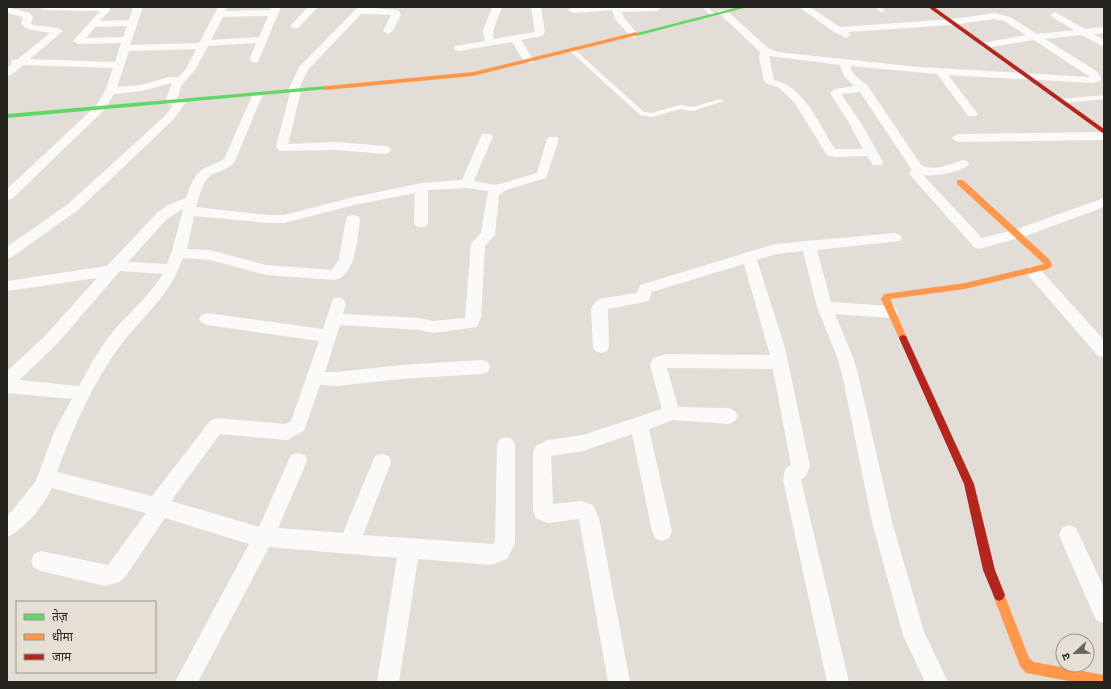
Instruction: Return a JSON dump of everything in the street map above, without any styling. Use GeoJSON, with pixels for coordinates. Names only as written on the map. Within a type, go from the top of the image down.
{"type":"FeatureCollection","features":[{"type":"Feature","properties":{"kind":"main road"},"geometry":{"type":"LineString","coordinates":[[7,116],[448,77],[494,70],[745,7]]}},
{"type":"Feature","properties":{"kind":"main road"},"geometry":{"type":"LineString","coordinates":[[931,7],[1104,132]]}},
{"type":"Feature","properties":{"kind":"main road"},"geometry":{"type":"LineString","coordinates":[[960,182],[1049,264],[1047,267],[1033,271],[965,286],[890,295],[885,299],[969,484],[990,570],[1024,662],[1036,670],[1104,681]]}},
{"type":"Feature","properties":{"kind":"street"},"geometry":{"type":"LineString","coordinates":[[44,7],[105,9],[78,39],[78,42],[203,45],[262,40]]}},
{"type":"Feature","properties":{"kind":"street"},"geometry":{"type":"LineString","coordinates":[[7,196],[100,108],[110,91],[138,7]]}},
{"type":"Feature","properties":{"kind":"street"},"geometry":{"type":"LineString","coordinates":[[295,26],[313,7]]}},
{"type":"Feature","properties":{"kind":"street"},"geometry":{"type":"LineString","coordinates":[[490,43],[488,31],[497,7]]}},
{"type":"Feature","properties":{"kind":"street"},"geometry":{"type":"LineString","coordinates":[[458,48],[515,39],[540,33],[536,7]]}},
{"type":"Feature","properties":{"kind":"street"},"geometry":{"type":"LineString","coordinates":[[804,7],[843,34],[862,38],[962,30]]}},
{"type":"Feature","properties":{"kind":"street"},"geometry":{"type":"LineString","coordinates":[[616,8],[623,23],[634,35]]}},
{"type":"Feature","properties":{"kind":"street"},"geometry":{"type":"LineString","coordinates":[[573,10],[656,8]]}},
{"type":"Feature","properties":{"kind":"street"},"geometry":{"type":"LineString","coordinates":[[385,150],[336,146],[283,148],[282,146],[295,91],[303,69],[360,9],[396,13],[388,31]]}},
{"type":"Feature","properties":{"kind":"street"},"geometry":{"type":"LineString","coordinates":[[7,10],[27,15],[28,18],[26,24],[30,27],[58,31],[7,74]]}},
{"type":"Feature","properties":{"kind":"street"},"geometry":{"type":"LineString","coordinates":[[7,254],[73,207],[169,118],[176,101],[176,85],[190,70],[221,10],[275,10],[254,60]]}},
{"type":"Feature","properties":{"kind":"street"},"geometry":{"type":"LineString","coordinates":[[718,14],[765,51],[782,56],[940,71],[1012,75],[1028,78],[1096,79],[1096,77],[1035,37],[1007,19],[998,16],[952,22],[837,30]]}},
{"type":"Feature","properties":{"kind":"street"},"geometry":{"type":"LineString","coordinates":[[1055,15],[1104,44]]}},
{"type":"Feature","properties":{"kind":"street"},"geometry":{"type":"LineString","coordinates":[[92,24],[133,23]]}},
{"type":"Feature","properties":{"kind":"street"},"geometry":{"type":"LineString","coordinates":[[984,45],[1035,37],[1104,30]]}},
{"type":"Feature","properties":{"kind":"street"},"geometry":{"type":"LineString","coordinates":[[515,39],[529,61]]}},
{"type":"Feature","properties":{"kind":"street"},"geometry":{"type":"LineString","coordinates":[[765,51],[764,57],[769,81],[772,84],[782,85],[797,100],[831,152],[871,152]]}},
{"type":"Feature","properties":{"kind":"street"},"geometry":{"type":"LineString","coordinates":[[7,62],[118,65]]}},
{"type":"Feature","properties":{"kind":"street"},"geometry":{"type":"LineString","coordinates":[[844,63],[849,76],[864,88],[914,166],[922,172]]}},
{"type":"Feature","properties":{"kind":"street"},"geometry":{"type":"LineString","coordinates":[[940,71],[972,114]]}},
{"type":"Feature","properties":{"kind":"street"},"geometry":{"type":"LineString","coordinates":[[110,91],[146,87],[169,80],[181,80]]}},
{"type":"Feature","properties":{"kind":"street"},"geometry":{"type":"LineString","coordinates":[[864,88],[839,91],[835,93],[877,162]]}},
{"type":"Feature","properties":{"kind":"street"},"geometry":{"type":"LineString","coordinates":[[7,527],[19,518],[43,486],[63,432],[83,393],[109,350],[121,333],[163,286],[178,253],[190,206],[204,175],[225,165],[229,161],[258,94]]}},
{"type":"Feature","properties":{"kind":"street"},"geometry":{"type":"LineString","coordinates":[[467,184],[487,136]]}},
{"type":"Feature","properties":{"kind":"street"},"geometry":{"type":"LineString","coordinates":[[958,138],[1104,136]]}},
{"type":"Feature","properties":{"kind":"street"},"geometry":{"type":"LineString","coordinates":[[7,381],[50,341],[162,216],[173,208],[190,206],[268,219],[284,219],[336,205],[439,185],[467,184],[497,189],[542,175],[553,139]]}},
{"type":"Feature","properties":{"kind":"street"},"geometry":{"type":"LineString","coordinates":[[963,164],[930,172],[915,173],[980,244],[1018,234],[1104,202]]}},
{"type":"Feature","properties":{"kind":"street"},"geometry":{"type":"LineString","coordinates":[[421,223],[422,188]]}},
{"type":"Feature","properties":{"kind":"street"},"geometry":{"type":"LineString","coordinates":[[41,561],[105,576],[112,576],[118,570],[159,507],[216,426],[283,432],[295,429],[300,422],[336,311],[433,327],[471,324],[473,317],[478,246],[488,237],[492,197],[497,189]]}},
{"type":"Feature","properties":{"kind":"street"},"geometry":{"type":"LineString","coordinates":[[178,253],[210,255],[278,272],[335,275],[340,272],[344,263],[353,219]]}},
{"type":"Feature","properties":{"kind":"street"},"geometry":{"type":"LineString","coordinates":[[601,347],[599,309],[603,304],[644,298],[645,289],[775,249],[895,238]]}},
{"type":"Feature","properties":{"kind":"street"},"geometry":{"type":"LineString","coordinates":[[809,246],[825,307],[849,371],[882,522],[914,635],[937,682]]}},
{"type":"Feature","properties":{"kind":"street"},"geometry":{"type":"LineString","coordinates":[[749,257],[780,362],[801,466],[799,470],[792,475],[792,480],[838,682]]}},
{"type":"Feature","properties":{"kind":"street"},"geometry":{"type":"LineString","coordinates":[[7,286],[114,268],[172,269]]}},
{"type":"Feature","properties":{"kind":"street"},"geometry":{"type":"LineString","coordinates":[[1033,271],[1104,351]]}},
{"type":"Feature","properties":{"kind":"street"},"geometry":{"type":"LineString","coordinates":[[825,307],[890,312]]}},
{"type":"Feature","properties":{"kind":"street"},"geometry":{"type":"LineString","coordinates":[[207,319],[328,336]]}},
{"type":"Feature","properties":{"kind":"street"},"geometry":{"type":"LineString","coordinates":[[673,413],[658,365],[659,363],[666,361],[780,362]]}},
{"type":"Feature","properties":{"kind":"street"},"geometry":{"type":"LineString","coordinates":[[315,378],[337,380],[401,372],[482,367]]}},
{"type":"Feature","properties":{"kind":"street"},"geometry":{"type":"LineString","coordinates":[[7,386],[83,393]]}},
{"type":"Feature","properties":{"kind":"street"},"geometry":{"type":"LineString","coordinates":[[620,682],[589,518],[586,512],[581,510],[548,514],[543,511],[542,452],[548,448],[583,443],[673,413],[729,416]]}},
{"type":"Feature","properties":{"kind":"street"},"geometry":{"type":"LineString","coordinates":[[639,424],[662,531]]}},
{"type":"Feature","properties":{"kind":"street"},"geometry":{"type":"LineString","coordinates":[[46,478],[159,507],[241,533],[264,537],[491,555],[496,554],[503,549],[505,543],[506,445]]}},
{"type":"Feature","properties":{"kind":"street"},"geometry":{"type":"LineString","coordinates":[[186,682],[264,537],[298,461]]}},
{"type":"Feature","properties":{"kind":"street"},"geometry":{"type":"LineString","coordinates":[[349,544],[382,462]]}},
{"type":"Feature","properties":{"kind":"street"},"geometry":{"type":"LineString","coordinates":[[1069,535],[1104,612]]}},
{"type":"Feature","properties":{"kind":"street"},"geometry":{"type":"LineString","coordinates":[[388,682],[409,549]]}},
{"type":"Feature","properties":{"kind":"lane"},"geometry":{"type":"LineString","coordinates":[[704,7],[718,14]]}},
{"type":"Feature","properties":{"kind":"lane"},"geometry":{"type":"LineString","coordinates":[[877,7],[883,11]]}},
{"type":"Feature","properties":{"kind":"lane"},"geometry":{"type":"LineString","coordinates":[[572,50],[642,114],[652,115],[680,107],[693,109],[721,102]]}},
{"type":"Feature","properties":{"kind":"lane"},"geometry":{"type":"LineString","coordinates":[[1061,101],[1104,97]]}},
{"type":"Feature","properties":{"kind":"traffic: fast"},"geometry":{"type":"LineString","coordinates":[[636,34],[745,7]]}},
{"type":"Feature","properties":{"kind":"traffic: fast"},"geometry":{"type":"LineString","coordinates":[[7,116],[326,88]]}},
{"type":"Feature","properties":{"kind":"traffic: slow"},"geometry":{"type":"LineString","coordinates":[[326,88],[473,74],[636,34]]}},
{"type":"Feature","properties":{"kind":"traffic: slow"},"geometry":{"type":"LineString","coordinates":[[903,338],[885,299],[887,296],[965,286],[1048,266],[1047,262],[960,182]]}},
{"type":"Feature","properties":{"kind":"traffic: slow"},"geometry":{"type":"LineString","coordinates":[[999,595],[1024,662],[1031,668],[1104,681]]}},
{"type":"Feature","properties":{"kind":"traffic: jam"},"geometry":{"type":"LineString","coordinates":[[931,7],[1104,132]]}},
{"type":"Feature","properties":{"kind":"traffic: jam"},"geometry":{"type":"LineString","coordinates":[[903,338],[969,484],[989,570],[999,595]]}}]}
